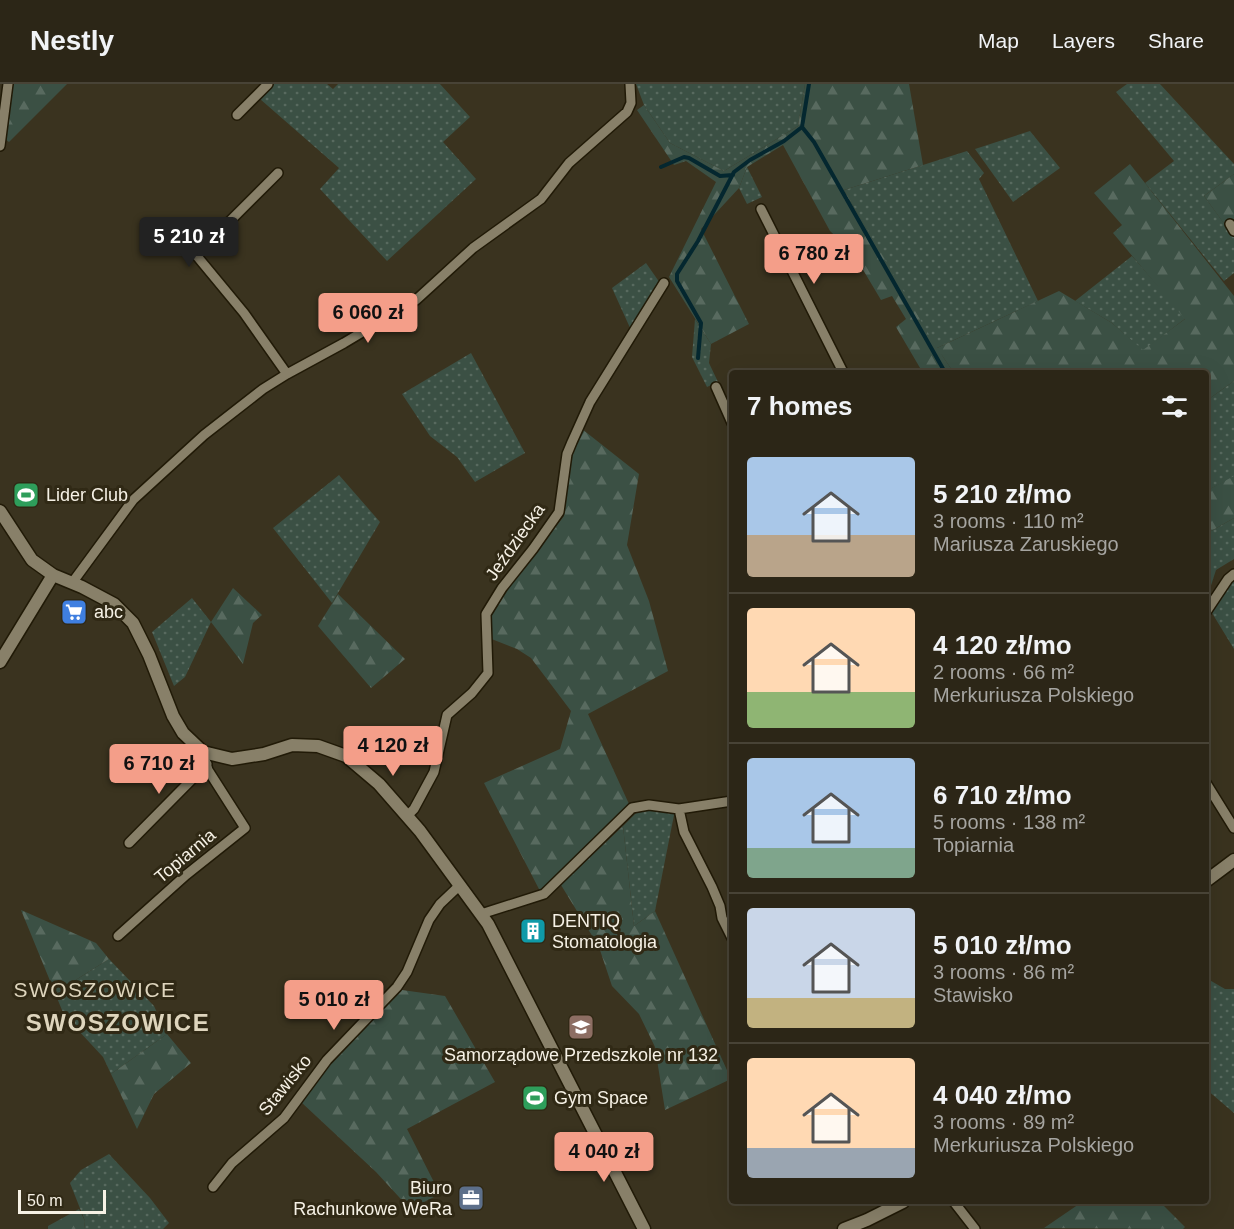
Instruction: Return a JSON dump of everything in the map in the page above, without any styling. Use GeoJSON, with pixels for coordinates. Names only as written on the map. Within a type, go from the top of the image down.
{"type":"FeatureCollection","features":[{"type":"Feature","properties":{"kind":"street"},"geometry":{"type":"LineString","coordinates":[[0,146],[8,84]]}},
{"type":"Feature","properties":{"kind":"street"},"geometry":{"type":"LineString","coordinates":[[237,115],[268,84]]}},
{"type":"Feature","properties":{"kind":"street"},"geometry":{"type":"LineString","coordinates":[[72,583],[133,500],[211,429],[263,389],[416,300],[473,248],[541,199],[569,163],[627,112],[631,103],[631,88]]}},
{"type":"Feature","properties":{"kind":"street"},"geometry":{"type":"LineString","coordinates":[[278,173],[196,255],[244,313],[287,374]]}},
{"type":"Feature","properties":{"kind":"street"},"geometry":{"type":"LineString","coordinates":[[761,209],[842,370]]}},
{"type":"Feature","properties":{"kind":"street","name":"Jeździecka"},"geometry":{"type":"LineString","coordinates":[[407,816],[414,809],[434,772],[447,715],[472,693],[488,673],[486,614],[502,588],[559,512],[567,454],[590,402],[664,283]]}},
{"type":"Feature","properties":{"kind":"street"},"geometry":{"type":"LineString","coordinates":[[716,387],[729,416]]}},
{"type":"Feature","properties":{"kind":"street"},"geometry":{"type":"LineString","coordinates":[[0,511],[29,556],[53,575],[114,604],[133,623],[149,655],[173,716],[183,733],[205,758],[232,759],[264,754],[292,746],[318,746],[346,756],[379,784],[407,816],[488,924],[644,1229]]}},
{"type":"Feature","properties":{"kind":"street"},"geometry":{"type":"LineString","coordinates":[[1209,608],[1228,579],[1234,574]]}},
{"type":"Feature","properties":{"kind":"street"},"geometry":{"type":"LineString","coordinates":[[0,662],[53,575]]}},
{"type":"Feature","properties":{"kind":"street"},"geometry":{"type":"LineString","coordinates":[[129,843],[205,758]]}},
{"type":"Feature","properties":{"kind":"street","name":"Topiarnia"},"geometry":{"type":"LineString","coordinates":[[118,936],[186,875],[245,828],[208,770],[205,758]]}},
{"type":"Feature","properties":{"kind":"street"},"geometry":{"type":"LineString","coordinates":[[1209,788],[1234,828]]}},
{"type":"Feature","properties":{"kind":"street"},"geometry":{"type":"LineString","coordinates":[[481,914],[544,894],[633,808],[649,805],[680,809],[729,801]]}},
{"type":"Feature","properties":{"kind":"street"},"geometry":{"type":"LineString","coordinates":[[680,809],[684,832],[712,887],[729,932]]}},
{"type":"Feature","properties":{"kind":"street"},"geometry":{"type":"LineString","coordinates":[[1209,879],[1234,860]]}},
{"type":"Feature","properties":{"kind":"street","name":"Stawisko"},"geometry":{"type":"LineString","coordinates":[[213,1187],[232,1163],[284,1118],[327,1060],[397,987],[429,920],[440,904],[460,885]]}},
{"type":"Feature","properties":{"kind":"street"},"geometry":{"type":"LineString","coordinates":[[844,1229],[899,1204]]}},
{"type":"Feature","properties":{"kind":"street"},"geometry":{"type":"LineString","coordinates":[[956,1204],[975,1229]]}},
{"type":"Feature","properties":{"kind":"green space"},"geometry":{"type":"Polygon","coordinates":[[[12,84],[67,84],[9,142],[5,139],[12,84]]]}},
{"type":"Feature","properties":{"kind":"green space"},"geometry":{"type":"Polygon","coordinates":[[[274,84],[327,84],[333,89],[338,84],[440,84],[470,117],[443,142],[476,179],[387,261],[320,189],[339,168],[260,99],[274,84]]]}},
{"type":"Feature","properties":{"kind":"green space"},"geometry":{"type":"Polygon","coordinates":[[[636,84],[805,84],[798,126],[724,171],[670,143],[644,105],[636,84]]]}},
{"type":"Feature","properties":{"kind":"green space"},"geometry":{"type":"Polygon","coordinates":[[[805,84],[909,84],[923,165],[844,190],[937,348],[1059,291],[1112,323],[1143,350],[1185,319],[1113,233],[1122,225],[1094,193],[1130,164],[1234,296],[1234,381],[1209,399],[1209,370],[952,370],[941,354],[949,370],[921,370],[896,327],[906,319],[892,296],[881,300],[853,253],[830,231],[783,145],[747,167],[739,188],[701,229],[749,324],[711,344],[669,277],[716,182],[686,161],[674,165],[637,110],[644,105],[670,143],[724,171],[798,126],[805,84]]]}},
{"type":"Feature","properties":{"kind":"green space"},"geometry":{"type":"Polygon","coordinates":[[[1127,84],[1160,84],[1234,164],[1234,174],[1204,196],[1234,237],[1234,273],[1224,281],[1145,183],[1174,161],[1116,92],[1127,84]]]}},
{"type":"Feature","properties":{"kind":"green space"},"geometry":{"type":"Polygon","coordinates":[[[1030,131],[1060,168],[1013,202],[975,149],[1030,131]]]}},
{"type":"Feature","properties":{"kind":"green space"},"geometry":{"type":"Polygon","coordinates":[[[967,151],[984,173],[979,179],[1038,301],[937,348],[952,370],[948,370],[844,190],[967,151]]]}},
{"type":"Feature","properties":{"kind":"green space"},"geometry":{"type":"Polygon","coordinates":[[[747,167],[762,197],[747,204],[739,188],[747,167]]]}},
{"type":"Feature","properties":{"kind":"green space"},"geometry":{"type":"Polygon","coordinates":[[[1234,174],[1234,219],[1225,225],[1204,196],[1234,174]]]}},
{"type":"Feature","properties":{"kind":"green space"},"geometry":{"type":"Polygon","coordinates":[[[1132,256],[1186,318],[1143,351],[1112,323],[1075,301],[1132,256]]]}},
{"type":"Feature","properties":{"kind":"green space"},"geometry":{"type":"Polygon","coordinates":[[[646,263],[660,283],[631,330],[612,288],[646,263]]]}},
{"type":"Feature","properties":{"kind":"green space"},"geometry":{"type":"Polygon","coordinates":[[[695,319],[711,344],[709,363],[718,382],[707,387],[692,357],[695,319]]]}},
{"type":"Feature","properties":{"kind":"green space"},"geometry":{"type":"Polygon","coordinates":[[[471,353],[525,453],[475,482],[457,457],[430,436],[402,394],[471,353]]]}},
{"type":"Feature","properties":{"kind":"green space"},"geometry":{"type":"Polygon","coordinates":[[[1234,381],[1234,477],[1209,490],[1209,399],[1234,381]]]}},
{"type":"Feature","properties":{"kind":"green space"},"geometry":{"type":"Polygon","coordinates":[[[582,429],[639,474],[627,545],[649,601],[668,671],[588,714],[629,804],[548,887],[540,891],[484,783],[560,749],[571,711],[531,658],[517,649],[489,638],[489,616],[493,607],[564,516],[566,470],[582,429]]]}},
{"type":"Feature","properties":{"kind":"green space"},"geometry":{"type":"Polygon","coordinates":[[[339,475],[380,522],[332,603],[273,528],[339,475]]]}},
{"type":"Feature","properties":{"kind":"green space"},"geometry":{"type":"Polygon","coordinates":[[[1234,476],[1234,518],[1209,532],[1209,489],[1234,476]]]}},
{"type":"Feature","properties":{"kind":"green space"},"geometry":{"type":"Polygon","coordinates":[[[1234,518],[1234,559],[1216,570],[1209,592],[1209,532],[1234,518]]]}},
{"type":"Feature","properties":{"kind":"green space"},"geometry":{"type":"Polygon","coordinates":[[[1234,578],[1234,649],[1212,613],[1234,578]]]}},
{"type":"Feature","properties":{"kind":"green space"},"geometry":{"type":"Polygon","coordinates":[[[233,588],[262,615],[253,623],[243,664],[211,622],[233,588]]]}},
{"type":"Feature","properties":{"kind":"green space"},"geometry":{"type":"Polygon","coordinates":[[[338,594],[405,659],[371,688],[318,626],[338,594]]]}},
{"type":"Feature","properties":{"kind":"green space"},"geometry":{"type":"Polygon","coordinates":[[[192,598],[211,622],[185,677],[174,686],[152,632],[192,598]]]}},
{"type":"Feature","properties":{"kind":"green space"},"geometry":{"type":"Polygon","coordinates":[[[645,809],[675,810],[655,911],[634,926],[623,826],[637,812],[645,809]]]}},
{"type":"Feature","properties":{"kind":"green space"},"geometry":{"type":"Polygon","coordinates":[[[623,826],[634,926],[655,911],[729,1075],[729,1080],[665,1110],[655,1047],[639,1014],[612,986],[599,947],[561,885],[623,826]]]}},
{"type":"Feature","properties":{"kind":"green space"},"geometry":{"type":"Polygon","coordinates":[[[21,910],[96,943],[109,959],[55,993],[21,910]]]}},
{"type":"Feature","properties":{"kind":"green space"},"geometry":{"type":"Polygon","coordinates":[[[109,959],[154,1006],[167,1034],[111,1074],[103,1057],[64,1015],[55,993],[109,959]]]}},
{"type":"Feature","properties":{"kind":"green space"},"geometry":{"type":"Polygon","coordinates":[[[1209,980],[1225,989],[1234,989],[1234,1113],[1209,1092],[1209,980]]]}},
{"type":"Feature","properties":{"kind":"green space"},"geometry":{"type":"Polygon","coordinates":[[[402,990],[445,996],[495,1082],[407,1129],[440,1194],[410,1209],[376,1172],[301,1102],[336,1057],[402,990]]]}},
{"type":"Feature","properties":{"kind":"green space"},"geometry":{"type":"Polygon","coordinates":[[[167,1034],[191,1063],[154,1094],[137,1129],[111,1074],[167,1034]]]}},
{"type":"Feature","properties":{"kind":"green space"},"geometry":{"type":"Polygon","coordinates":[[[109,1154],[150,1198],[169,1223],[163,1229],[84,1229],[85,1221],[70,1183],[81,1170],[109,1154]]]}},
{"type":"Feature","properties":{"kind":"green space"},"geometry":{"type":"Polygon","coordinates":[[[1079,1204],[1162,1204],[1185,1227],[1183,1229],[1044,1228],[1079,1204]]]}},
{"type":"Feature","properties":{"kind":"green space"},"geometry":{"type":"Polygon","coordinates":[[[79,1209],[85,1221],[84,1229],[48,1229],[48,1226],[79,1209]]]}},
{"type":"Feature","properties":{"kind":"waterway"},"geometry":{"type":"LineString","coordinates":[[698,358],[701,323],[677,281],[677,274],[698,241],[734,172],[802,127],[809,84]]}},
{"type":"Feature","properties":{"kind":"waterway"},"geometry":{"type":"LineString","coordinates":[[802,127],[814,142],[944,370]]}},
{"type":"Feature","properties":{"kind":"waterway"},"geometry":{"type":"LineString","coordinates":[[661,167],[684,157],[720,176],[733,175]]}},
{"type":"Feature","properties":{"kind":"place","name":"Lider Club"},"geometry":{"type":"Point","coordinates":[26,495]}},
{"type":"Feature","properties":{"kind":"place","name":"abc"},"geometry":{"type":"Point","coordinates":[74,612]}},
{"type":"Feature","properties":{"kind":"place","name":"DENTIQ Stomatologia"},"geometry":{"type":"Point","coordinates":[533,931]}},
{"type":"Feature","properties":{"kind":"place","name":"Samorządowe Przedszkole nr 132"},"geometry":{"type":"Point","coordinates":[581,1027]}},
{"type":"Feature","properties":{"kind":"place","name":"Gym Space"},"geometry":{"type":"Point","coordinates":[535,1098]}},
{"type":"Feature","properties":{"kind":"place","name":"Biuro Rachunkowe WeRa"},"geometry":{"type":"Point","coordinates":[471,1198]}},
{"type":"Feature","properties":{"kind":"district","name":"SWOSZOWICE"},"geometry":{"type":"Point","coordinates":[95,989]}},
{"type":"Feature","properties":{"kind":"district","name":"SWOSZOWICE"},"geometry":{"type":"Point","coordinates":[118,1022]}}]}
